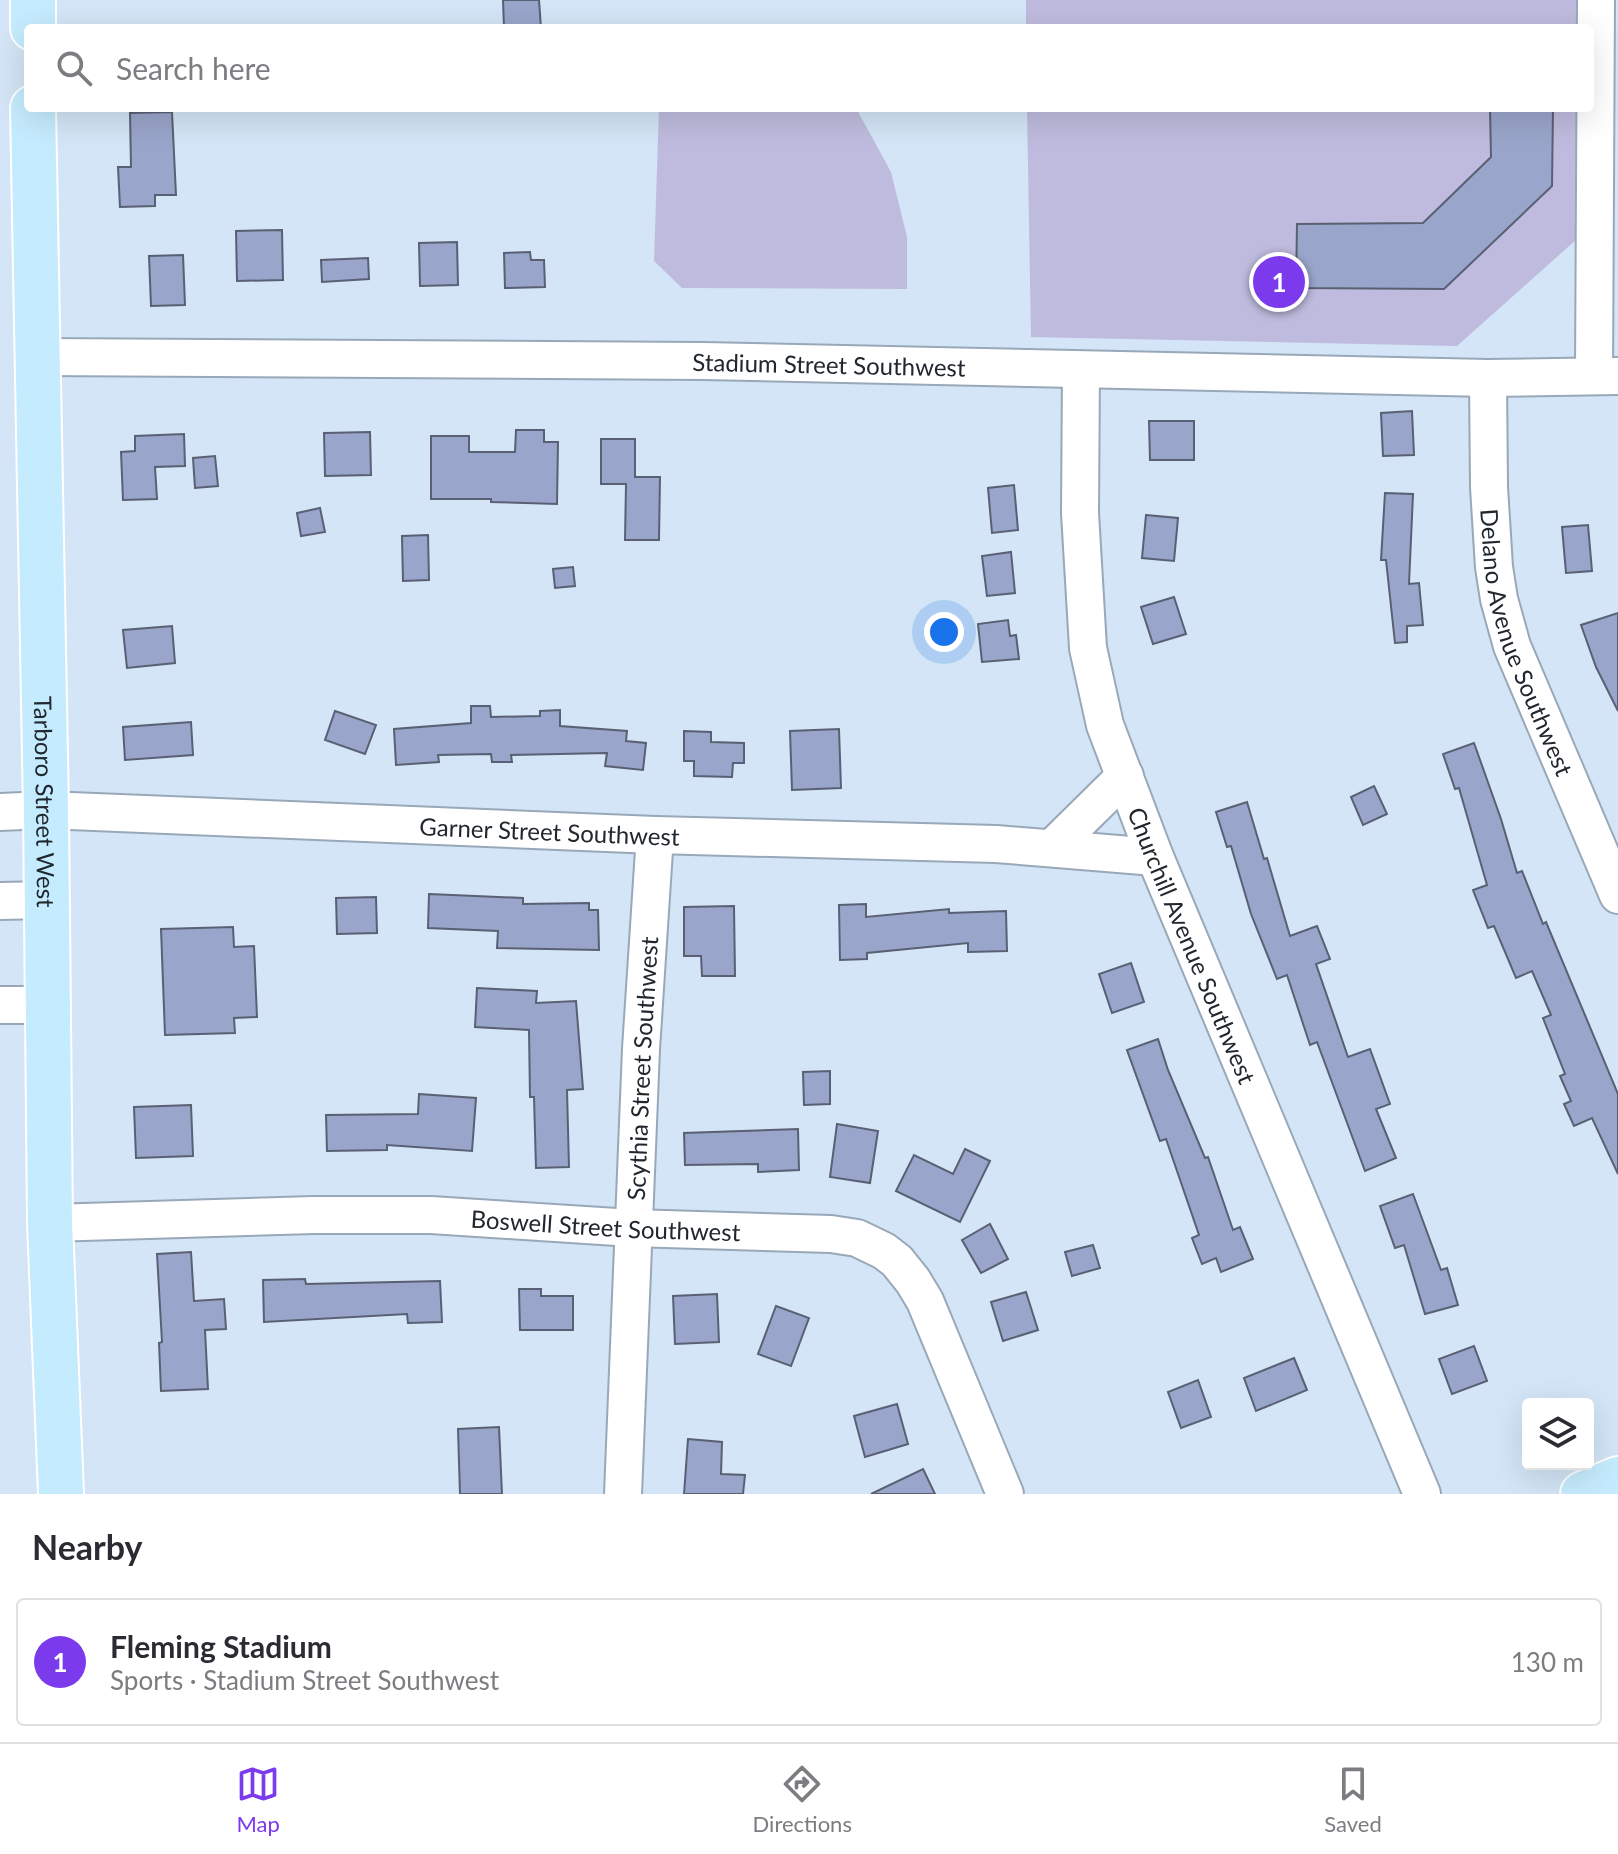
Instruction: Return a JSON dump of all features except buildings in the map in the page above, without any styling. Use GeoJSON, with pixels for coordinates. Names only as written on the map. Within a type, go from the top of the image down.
{"type":"FeatureCollection","features":[{"type":"Feature","properties":{"kind":"main road"},"geometry":{"type":"LineString","coordinates":[[33,0],[33,24]]}},
{"type":"Feature","properties":{"kind":"main road","name":"Tarboro Street West"},"geometry":{"type":"LineString","coordinates":[[33,112],[50,1223],[61,1494]]}},
{"type":"Feature","properties":{"kind":"main road"},"geometry":{"type":"LineString","coordinates":[[1583,1494],[1618,1479]]}},
{"type":"Feature","properties":{"kind":"street"},"geometry":{"type":"LineString","coordinates":[[1596,0],[1606,376]]}},
{"type":"Feature","properties":{"kind":"street","name":"Stadium Street Southwest"},"geometry":{"type":"LineString","coordinates":[[39,357],[703,361],[1488,378],[1606,376]]}},
{"type":"Feature","properties":{"kind":"street","name":"Churchill Avenue Southwest"},"geometry":{"type":"LineString","coordinates":[[1081,370],[1080,513],[1088,648],[1101,710],[1155,857],[1422,1494]]}},
{"type":"Feature","properties":{"kind":"street","name":"Delano Avenue Southwest"},"geometry":{"type":"LineString","coordinates":[[1488,378],[1489,487],[1499,599],[1512,646],[1618,895]]}},
{"type":"Feature","properties":{"kind":"street"},"geometry":{"type":"LineString","coordinates":[[1052,848],[1125,776]]}},
{"type":"Feature","properties":{"kind":"street","name":"Garner Street Southwest"},"geometry":{"type":"LineString","coordinates":[[0,812],[46,810],[655,835],[996,844],[1155,857]]}},
{"type":"Feature","properties":{"kind":"street","name":"Scythia Street Southwest"},"geometry":{"type":"LineString","coordinates":[[623,1494],[632,1228],[655,835]]}},
{"type":"Feature","properties":{"kind":"street"},"geometry":{"type":"LineString","coordinates":[[0,901],[47,900]]}},
{"type":"Feature","properties":{"kind":"street"},"geometry":{"type":"LineString","coordinates":[[0,1005],[48,1005]]}},
{"type":"Feature","properties":{"kind":"street","name":"Boswell Street Southwest"},"geometry":{"type":"LineString","coordinates":[[50,1223],[314,1215],[431,1215],[632,1228],[831,1234],[857,1238],[897,1261],[925,1301],[1005,1494]]}},
{"type":"Feature","properties":{"kind":"shaded area"},"geometry":{"type":"Polygon","coordinates":[[[1026,0],[1579,0],[1581,24],[1026,24],[1026,0]]]}},
{"type":"Feature","properties":{"kind":"shaded area"},"geometry":{"type":"Polygon","coordinates":[[[659,112],[858,112],[891,172],[907,237],[907,289],[682,288],[654,261],[659,112]]]}},
{"type":"Feature","properties":{"kind":"shaded area"},"geometry":{"type":"Polygon","coordinates":[[[1027,112],[1587,112],[1595,223],[1457,346],[1031,337],[1027,112]]]}},
{"type":"Feature","properties":{"kind":"place","name":"Fleming Stadium"},"geometry":{"type":"Point","coordinates":[1279,282]}}]}
